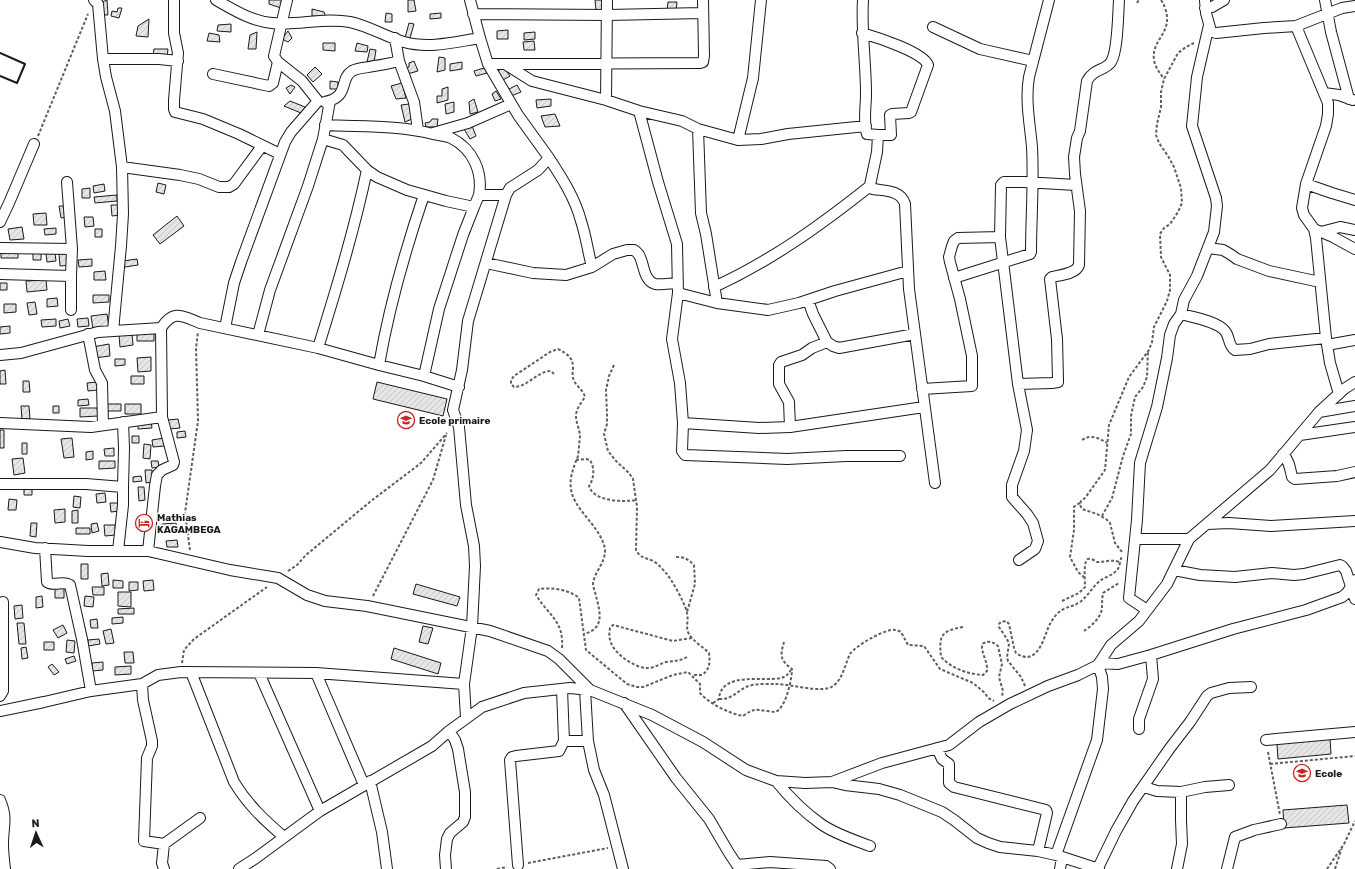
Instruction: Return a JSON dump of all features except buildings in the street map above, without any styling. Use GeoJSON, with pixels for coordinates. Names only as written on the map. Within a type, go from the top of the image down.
{"type":"FeatureCollection","features":[{"type":"Feature","properties":{"kind":"street"},"geometry":{"type":"LineString","coordinates":[[94,0],[98,4],[103,59],[115,111],[122,167],[123,214],[113,331]]}},
{"type":"Feature","properties":{"kind":"street"},"geometry":{"type":"LineString","coordinates":[[174,0],[174,33],[178,52],[174,100],[175,112],[203,120],[239,134],[280,154]]}},
{"type":"Feature","properties":{"kind":"street"},"geometry":{"type":"LineString","coordinates":[[216,0],[237,12],[254,19],[272,23],[282,24],[333,20],[350,22],[404,42],[428,46],[480,38]]}},
{"type":"Feature","properties":{"kind":"street"},"geometry":{"type":"LineString","coordinates":[[287,0],[274,58],[302,81],[318,101]]}},
{"type":"Feature","properties":{"kind":"street"},"geometry":{"type":"LineString","coordinates":[[470,0],[488,64],[511,104],[560,175],[576,206],[592,267]]}},
{"type":"Feature","properties":{"kind":"street"},"geometry":{"type":"LineString","coordinates":[[606,100],[607,0]]}},
{"type":"Feature","properties":{"kind":"street"},"geometry":{"type":"LineString","coordinates":[[488,64],[697,64],[703,62],[704,56],[703,0]]}},
{"type":"Feature","properties":{"kind":"street"},"geometry":{"type":"LineString","coordinates":[[738,140],[753,78],[761,0]]}},
{"type":"Feature","properties":{"kind":"street"},"geometry":{"type":"LineString","coordinates":[[862,33],[885,40],[917,54],[926,60],[928,65],[911,112],[892,114],[890,116],[891,135],[867,134],[862,33],[863,0]]}},
{"type":"Feature","properties":{"kind":"street"},"geometry":{"type":"LineString","coordinates":[[954,278],[1003,261],[1030,254],[1031,252],[1032,149],[1027,100],[1028,77],[1048,0]]}},
{"type":"Feature","properties":{"kind":"street"},"geometry":{"type":"LineString","coordinates":[[1018,384],[1058,382],[1057,339],[1050,279],[1052,277],[1074,271],[1078,269],[1079,265],[1080,211],[1074,157],[1077,138],[1080,131],[1087,81],[1090,75],[1106,67],[1111,62],[1116,42],[1119,0]]}},
{"type":"Feature","properties":{"kind":"street"},"geometry":{"type":"LineString","coordinates":[[1205,4],[1212,7],[1224,0]]}},
{"type":"Feature","properties":{"kind":"street"},"geometry":{"type":"LineString","coordinates":[[1324,0],[1331,32],[1352,100]]}},
{"type":"Feature","properties":{"kind":"street"},"geometry":{"type":"LineString","coordinates":[[1205,4],[1211,32],[1216,33],[1296,26],[1342,8],[1355,6]]}},
{"type":"Feature","properties":{"kind":"street"},"geometry":{"type":"LineString","coordinates":[[473,14],[607,15],[703,13]]}},
{"type":"Feature","properties":{"kind":"street"},"geometry":{"type":"LineString","coordinates":[[1147,610],[1129,598],[1140,463],[1157,407],[1170,335],[1174,324],[1181,314],[1184,300],[1197,276],[1214,232],[1217,206],[1216,198],[1192,126],[1198,77],[1208,36],[1209,25]]}},
{"type":"Feature","properties":{"kind":"street"},"geometry":{"type":"LineString","coordinates":[[1296,26],[1328,103],[1326,126],[1306,184],[1302,208],[1304,215],[1317,231],[1355,249]]}},
{"type":"Feature","properties":{"kind":"street"},"geometry":{"type":"LineString","coordinates":[[933,27],[980,50],[1033,61]]}},
{"type":"Feature","properties":{"kind":"street"},"geometry":{"type":"LineString","coordinates":[[395,38],[399,61],[414,102],[418,130]]}},
{"type":"Feature","properties":{"kind":"street"},"geometry":{"type":"LineString","coordinates":[[103,59],[159,59],[178,61]]}},
{"type":"Feature","properties":{"kind":"street"},"geometry":{"type":"LineString","coordinates":[[225,328],[234,283],[241,262],[280,154],[291,132],[318,101],[330,101],[339,96],[342,92],[346,78],[352,71],[360,68],[373,67],[399,61]]}},
{"type":"Feature","properties":{"kind":"street"},"geometry":{"type":"LineString","coordinates":[[213,74],[269,86],[273,84],[278,62]]}},
{"type":"Feature","properties":{"kind":"street"},"geometry":{"type":"LineString","coordinates":[[505,64],[532,81],[606,100],[738,140],[760,139],[788,134],[866,126]]}},
{"type":"Feature","properties":{"kind":"street"},"geometry":{"type":"LineString","coordinates":[[1324,93],[1338,95],[1352,100]]}},
{"type":"Feature","properties":{"kind":"street"},"geometry":{"type":"LineString","coordinates":[[258,335],[270,290],[308,186],[323,139],[330,101]]}},
{"type":"Feature","properties":{"kind":"street"},"geometry":{"type":"LineString","coordinates":[[432,133],[468,123],[511,104]]}},
{"type":"Feature","properties":{"kind":"street"},"geometry":{"type":"LineString","coordinates":[[639,111],[658,182],[675,234],[678,256],[678,288],[672,339],[680,383],[683,423],[682,451],[684,455],[787,459],[846,456],[900,456]]}},
{"type":"Feature","properties":{"kind":"street"},"geometry":{"type":"LineString","coordinates":[[326,125],[418,130],[432,133],[450,138],[471,155],[475,161],[480,178],[479,195],[463,235],[440,309],[424,376]]}},
{"type":"Feature","properties":{"kind":"street"},"geometry":{"type":"LineString","coordinates":[[698,129],[701,214],[706,234],[717,303]]}},
{"type":"Feature","properties":{"kind":"street"},"geometry":{"type":"LineString","coordinates":[[714,287],[737,277],[794,242],[836,213],[870,186],[877,152],[878,135]]}},
{"type":"Feature","properties":{"kind":"street"},"geometry":{"type":"LineString","coordinates":[[323,139],[343,145],[367,170],[377,177],[407,190],[474,207]]}},
{"type":"Feature","properties":{"kind":"street"},"geometry":{"type":"LineString","coordinates":[[0,222],[10,203],[34,144]]}},
{"type":"Feature","properties":{"kind":"street"},"geometry":{"type":"LineString","coordinates":[[122,167],[199,178],[218,187],[229,187],[234,184],[262,146]]}},
{"type":"Feature","properties":{"kind":"street"},"geometry":{"type":"LineString","coordinates":[[466,718],[464,684],[472,627],[475,566],[474,546],[466,505],[459,426],[453,410],[462,370],[468,321],[506,195],[510,188],[538,170],[549,158]]}},
{"type":"Feature","properties":{"kind":"street"},"geometry":{"type":"LineString","coordinates":[[318,348],[360,203],[367,170]]}},
{"type":"Feature","properties":{"kind":"street"},"geometry":{"type":"LineString","coordinates":[[67,182],[72,249],[71,310]]}},
{"type":"Feature","properties":{"kind":"street"},"geometry":{"type":"LineString","coordinates":[[1019,560],[1035,549],[1038,541],[1033,523],[1012,497],[1012,485],[1024,451],[1027,430],[1018,384],[1000,237],[1002,184],[1004,182],[1032,182],[1076,185]]}},
{"type":"Feature","properties":{"kind":"street"},"geometry":{"type":"LineString","coordinates":[[1306,184],[1355,200]]}},
{"type":"Feature","properties":{"kind":"street"},"geometry":{"type":"LineString","coordinates":[[870,186],[873,189],[898,194],[902,196],[904,200],[908,271],[924,407],[935,483]]}},
{"type":"Feature","properties":{"kind":"street"},"geometry":{"type":"LineString","coordinates":[[379,365],[391,301],[424,195]]}},
{"type":"Feature","properties":{"kind":"street"},"geometry":{"type":"LineString","coordinates":[[479,195],[506,195]]}},
{"type":"Feature","properties":{"kind":"street"},"geometry":{"type":"LineString","coordinates":[[1317,231],[1340,227],[1355,230]]}},
{"type":"Feature","properties":{"kind":"street"},"geometry":{"type":"LineString","coordinates":[[1317,231],[1316,238],[1326,342],[1330,363],[1339,394]]}},
{"type":"Feature","properties":{"kind":"street"},"geometry":{"type":"LineString","coordinates":[[922,389],[972,386],[972,356],[960,299],[949,257],[952,246],[958,238],[1000,237]]}},
{"type":"Feature","properties":{"kind":"street"},"geometry":{"type":"LineString","coordinates":[[0,248],[72,249]]}},
{"type":"Feature","properties":{"kind":"street"},"geometry":{"type":"LineString","coordinates":[[1208,248],[1223,250],[1236,259],[1269,271],[1320,282]]}},
{"type":"Feature","properties":{"kind":"street"},"geometry":{"type":"LineString","coordinates":[[486,263],[533,273],[566,275],[592,267],[613,254],[627,250],[634,250],[640,255],[645,273],[654,284],[662,284],[678,288],[717,303],[768,310],[787,306],[908,271]]}},
{"type":"Feature","properties":{"kind":"street"},"geometry":{"type":"LineString","coordinates":[[0,274],[71,276]]}},
{"type":"Feature","properties":{"kind":"street"},"geometry":{"type":"LineString","coordinates":[[808,300],[812,314],[827,342],[839,348],[915,334]]}},
{"type":"Feature","properties":{"kind":"street"},"geometry":{"type":"LineString","coordinates":[[1181,314],[1212,323],[1220,327],[1225,331],[1231,346],[1235,350],[1250,349],[1270,344],[1355,340]]}},
{"type":"Feature","properties":{"kind":"street"},"geometry":{"type":"LineString","coordinates":[[148,551],[155,486],[158,475],[162,470],[173,465],[174,462],[162,417],[161,328],[169,318],[175,316],[318,348],[424,376],[459,387]]}},
{"type":"Feature","properties":{"kind":"street"},"geometry":{"type":"LineString","coordinates":[[0,354],[21,353],[88,334],[161,328]]}},
{"type":"Feature","properties":{"kind":"street"},"geometry":{"type":"LineString","coordinates":[[88,334],[95,370],[102,383],[103,425]]}},
{"type":"Feature","properties":{"kind":"street"},"geometry":{"type":"LineString","coordinates":[[790,427],[789,402],[779,384],[779,364],[802,355],[812,348],[827,342]]}},
{"type":"Feature","properties":{"kind":"street"},"geometry":{"type":"LineString","coordinates":[[1060,869],[1059,856],[1097,740],[1103,689],[1099,664],[1111,645],[1139,621],[1167,584],[1189,539],[1270,470],[1319,412],[1355,382]]}},
{"type":"Feature","properties":{"kind":"street"},"geometry":{"type":"LineString","coordinates":[[1319,412],[1355,406]]}},
{"type":"Feature","properties":{"kind":"street"},"geometry":{"type":"LineString","coordinates":[[683,423],[759,428],[790,427],[924,407]]}},
{"type":"Feature","properties":{"kind":"street"},"geometry":{"type":"LineString","coordinates":[[0,424],[91,427],[162,417]]}},
{"type":"Feature","properties":{"kind":"street"},"geometry":{"type":"LineString","coordinates":[[118,551],[123,505],[124,422]]}},
{"type":"Feature","properties":{"kind":"street"},"geometry":{"type":"LineString","coordinates":[[1300,435],[1355,427]]}},
{"type":"Feature","properties":{"kind":"street"},"geometry":{"type":"LineString","coordinates":[[1283,454],[1287,457],[1292,476],[1295,479],[1337,476],[1355,472]]}},
{"type":"Feature","properties":{"kind":"street"},"geometry":{"type":"LineString","coordinates":[[0,484],[86,484],[123,487]]}},
{"type":"Feature","properties":{"kind":"street"},"geometry":{"type":"LineString","coordinates":[[1207,524],[1228,523],[1271,526],[1355,521]]}},
{"type":"Feature","properties":{"kind":"street"},"geometry":{"type":"LineString","coordinates":[[1135,539],[1189,539]]}},
{"type":"Feature","properties":{"kind":"street"},"geometry":{"type":"LineString","coordinates":[[0,542],[45,548],[88,551],[148,551],[230,570],[278,578],[307,595],[325,601],[368,606],[490,631],[548,651],[559,659],[587,690],[588,741],[594,770],[604,795],[623,869]]}},
{"type":"Feature","properties":{"kind":"street"},"geometry":{"type":"LineString","coordinates":[[45,548],[47,582],[50,585],[66,583],[70,585],[91,690]]}},
{"type":"Feature","properties":{"kind":"street"},"geometry":{"type":"LineString","coordinates":[[1174,570],[1200,575],[1235,577],[1272,573],[1294,575],[1304,574],[1340,565],[1346,571],[1353,583],[1355,599]]}},
{"type":"Feature","properties":{"kind":"street"},"geometry":{"type":"LineString","coordinates":[[832,782],[882,763],[949,745],[979,722],[1010,704],[1048,686],[1078,675],[1099,664],[1118,664],[1233,629],[1282,617],[1333,601],[1347,593],[1353,583]]}},
{"type":"Feature","properties":{"kind":"street"},"geometry":{"type":"LineString","coordinates":[[0,696],[3,691],[3,602]]}},
{"type":"Feature","properties":{"kind":"street"},"geometry":{"type":"LineString","coordinates":[[1139,729],[1138,719],[1153,679],[1150,655]]}},
{"type":"Feature","properties":{"kind":"street"},"geometry":{"type":"LineString","coordinates":[[0,711],[91,690],[142,684],[158,675],[180,672],[316,673],[464,684]]}},
{"type":"Feature","properties":{"kind":"street"},"geometry":{"type":"LineString","coordinates":[[191,672],[234,782],[253,809],[284,837]]}},
{"type":"Feature","properties":{"kind":"street"},"geometry":{"type":"LineString","coordinates":[[259,673],[320,811]]}},
{"type":"Feature","properties":{"kind":"street"},"geometry":{"type":"LineString","coordinates":[[316,673],[367,783],[382,832],[387,869]]}},
{"type":"Feature","properties":{"kind":"street"},"geometry":{"type":"LineString","coordinates":[[142,684],[142,700],[152,746],[147,758],[144,841],[164,844],[200,818]]}},
{"type":"Feature","properties":{"kind":"street"},"geometry":{"type":"LineString","coordinates":[[239,869],[320,811],[432,746],[449,731],[482,707],[520,693],[562,689],[587,690],[652,715],[703,742],[746,770],[776,781],[805,783],[832,782],[884,790],[942,812],[977,838],[988,843],[1013,849],[1038,851],[1099,869],[1116,831],[1133,802],[1207,696],[1211,693],[1229,688],[1251,687]]}},
{"type":"Feature","properties":{"kind":"street"},"geometry":{"type":"LineString","coordinates":[[518,865],[510,760],[512,757],[521,755],[559,751],[564,742],[562,689]]}},
{"type":"Feature","properties":{"kind":"street"},"geometry":{"type":"LineString","coordinates":[[624,703],[676,778],[709,819],[729,853],[740,867],[770,862],[826,866],[830,869]]}},
{"type":"Feature","properties":{"kind":"street"},"geometry":{"type":"LineString","coordinates":[[446,869],[445,855],[447,839],[450,833],[463,822],[465,817],[465,792],[458,749],[455,740],[449,731]]}},
{"type":"Feature","properties":{"kind":"street"},"geometry":{"type":"LineString","coordinates":[[1266,740],[1355,732]]}},
{"type":"Feature","properties":{"kind":"street"},"geometry":{"type":"LineString","coordinates":[[564,742],[588,741]]}},
{"type":"Feature","properties":{"kind":"street"},"geometry":{"type":"LineString","coordinates":[[937,748],[942,759],[949,764],[949,783],[954,787],[1046,810],[1047,813],[1038,851]]}},
{"type":"Feature","properties":{"kind":"street"},"geometry":{"type":"LineString","coordinates":[[776,781],[788,796],[821,824],[870,846]]}},
{"type":"Feature","properties":{"kind":"street"},"geometry":{"type":"LineString","coordinates":[[1144,787],[1157,791],[1181,792],[1205,787],[1229,785]]}},
{"type":"Feature","properties":{"kind":"street"},"geometry":{"type":"LineString","coordinates":[[1177,869],[1182,844],[1181,792]]}},
{"type":"Feature","properties":{"kind":"street"},"geometry":{"type":"LineString","coordinates":[[0,800],[5,818],[3,843],[5,869]]}},
{"type":"Feature","properties":{"kind":"street"},"geometry":{"type":"LineString","coordinates":[[1227,869],[1235,837],[1254,830],[1282,824]]}},
{"type":"Feature","properties":{"kind":"street"},"geometry":{"type":"LineString","coordinates":[[164,844],[162,863],[164,869]]}},
{"type":"Feature","properties":{"kind":"path"},"geometry":{"type":"LineString","coordinates":[[34,144],[94,0]]}},
{"type":"Feature","properties":{"kind":"path"},"geometry":{"type":"LineString","coordinates":[[1136,3],[1139,0]]}},
{"type":"Feature","properties":{"kind":"path"},"geometry":{"type":"LineString","coordinates":[[1161,0],[1167,13],[1166,28],[1155,47],[1153,54],[1154,62],[1164,79]]}},
{"type":"Feature","properties":{"kind":"path"},"geometry":{"type":"LineString","coordinates":[[1085,578],[1078,572],[1070,557],[1074,530],[1074,507],[1085,498],[1105,470],[1108,425],[1129,377],[1152,342],[1154,327],[1167,301],[1170,290],[1170,275],[1161,257],[1160,234],[1164,228],[1170,224],[1182,203],[1181,188],[1174,167],[1159,144],[1156,135],[1161,107],[1161,92],[1164,79],[1178,53],[1186,46],[1208,36]]}},
{"type":"Feature","properties":{"kind":"path"},"geometry":{"type":"LineString","coordinates":[[192,561],[186,513],[198,421],[196,348],[198,333],[202,323]]}},
{"type":"Feature","properties":{"kind":"path"},"geometry":{"type":"LineString","coordinates":[[554,374],[551,371],[545,371],[520,387],[514,388],[511,384],[511,380],[514,376],[550,352],[558,349],[567,354],[573,362],[573,378],[585,397],[579,405],[576,416],[580,435],[578,454],[571,473],[572,494],[581,510],[599,535],[604,547],[605,556],[593,584],[600,618],[598,625],[592,632],[584,634]]}},
{"type":"Feature","properties":{"kind":"path"},"geometry":{"type":"LineString","coordinates":[[1102,516],[1112,498],[1123,456],[1131,434],[1131,416],[1135,397],[1143,387],[1147,377],[1148,350]]}},
{"type":"Feature","properties":{"kind":"path"},"geometry":{"type":"LineString","coordinates":[[614,365],[609,376],[606,390],[607,424],[604,434],[608,452],[633,479],[638,507],[636,550],[643,558],[658,565],[667,575],[687,612],[687,629],[692,638],[709,653],[710,665],[706,672],[702,676],[692,675]]}},
{"type":"Feature","properties":{"kind":"path"},"geometry":{"type":"LineString","coordinates":[[180,672],[184,650],[194,640],[297,565],[306,555],[371,501],[421,463],[447,433],[433,480],[368,606]]}},
{"type":"Feature","properties":{"kind":"path"},"geometry":{"type":"LineString","coordinates":[[1082,440],[1085,438],[1094,437],[1107,443]]}},
{"type":"Feature","properties":{"kind":"path"},"geometry":{"type":"LineString","coordinates":[[576,460],[586,459],[590,460],[593,464],[592,482],[589,486],[593,493],[601,497],[617,501],[636,500]]}},
{"type":"Feature","properties":{"kind":"path"},"geometry":{"type":"LineString","coordinates":[[1028,696],[1021,677],[1008,662],[1007,657],[1009,644],[1007,638],[999,627],[999,624],[1006,621],[1009,624],[1016,653],[1023,656],[1030,656],[1037,652],[1051,622],[1059,612],[1081,601],[1100,581],[1116,572],[1123,554],[1116,543],[1110,523],[1102,516],[1082,509],[1080,503]]}},
{"type":"Feature","properties":{"kind":"path"},"geometry":{"type":"LineString","coordinates":[[676,556],[683,557],[688,560],[694,565],[695,570],[695,584],[687,612]]}},
{"type":"Feature","properties":{"kind":"path"},"geometry":{"type":"LineString","coordinates":[[1062,601],[1079,593],[1085,586],[1085,562],[1088,559],[1096,562],[1112,560],[1119,562]]}},
{"type":"Feature","properties":{"kind":"path"},"geometry":{"type":"LineString","coordinates":[[1118,568],[1120,572]]}},
{"type":"Feature","properties":{"kind":"path"},"geometry":{"type":"LineString","coordinates":[[1084,632],[1095,623],[1099,617],[1102,610],[1101,600],[1103,593],[1118,584],[1120,581]]}},
{"type":"Feature","properties":{"kind":"path"},"geometry":{"type":"LineString","coordinates":[[559,659],[562,635],[561,629],[559,624],[542,605],[536,595],[539,589],[545,588],[558,590],[576,595],[579,598],[586,650],[627,684],[643,687],[673,675],[688,672],[700,684],[700,694],[704,698],[728,711],[743,716],[756,709],[775,712],[779,710],[787,696],[792,669]]}},
{"type":"Feature","properties":{"kind":"path"},"geometry":{"type":"LineString","coordinates":[[688,657],[649,668],[638,667],[616,651],[611,644],[609,636],[610,628],[613,625],[673,641],[692,638]]}},
{"type":"Feature","properties":{"kind":"path"},"geometry":{"type":"LineString","coordinates":[[713,703],[719,699],[725,700],[747,687],[754,685],[777,684],[819,690],[830,689],[840,678],[851,653],[880,634],[894,629],[901,632],[908,645],[924,646],[940,669],[973,683],[993,701],[999,700],[1003,696],[1003,690],[999,677],[1002,664],[998,646],[992,642],[982,644],[981,650],[987,666],[987,671],[983,675],[974,674],[948,665],[940,657],[940,642],[942,637],[950,629],[963,627]]}},
{"type":"Feature","properties":{"kind":"path"},"geometry":{"type":"LineString","coordinates":[[784,642],[780,654],[784,662],[792,669]]}},
{"type":"Feature","properties":{"kind":"path"},"geometry":{"type":"LineString","coordinates":[[719,699],[719,693],[723,687],[731,683],[746,679],[781,678],[788,675],[792,669]]}},
{"type":"Feature","properties":{"kind":"path"},"geometry":{"type":"LineString","coordinates":[[1268,752],[1282,824]]}},
{"type":"Feature","properties":{"kind":"path"},"geometry":{"type":"LineString","coordinates":[[1270,764],[1355,756]]}},
{"type":"Feature","properties":{"kind":"path"},"geometry":{"type":"LineString","coordinates":[[1335,869],[1355,820]]}},
{"type":"Feature","properties":{"kind":"path"},"geometry":{"type":"LineString","coordinates":[[1327,869],[1344,844]]}},
{"type":"Feature","properties":{"kind":"path"},"geometry":{"type":"LineString","coordinates":[[498,869],[617,846]]}},
{"type":"Feature","properties":{"kind":"wall"},"geometry":{"type":"LineString","coordinates":[[0,53],[25,64],[17,83],[0,76]]}},
{"type":"Feature","properties":{"kind":"place","name":"Ecole primaire"},"geometry":{"type":"Point","coordinates":[406,420]}},
{"type":"Feature","properties":{"kind":"place","name":"Mathias KAGAMBEGA"},"geometry":{"type":"Point","coordinates":[144,523]}},
{"type":"Feature","properties":{"kind":"place","name":"Ecole"},"geometry":{"type":"Point","coordinates":[1302,773]}}]}
